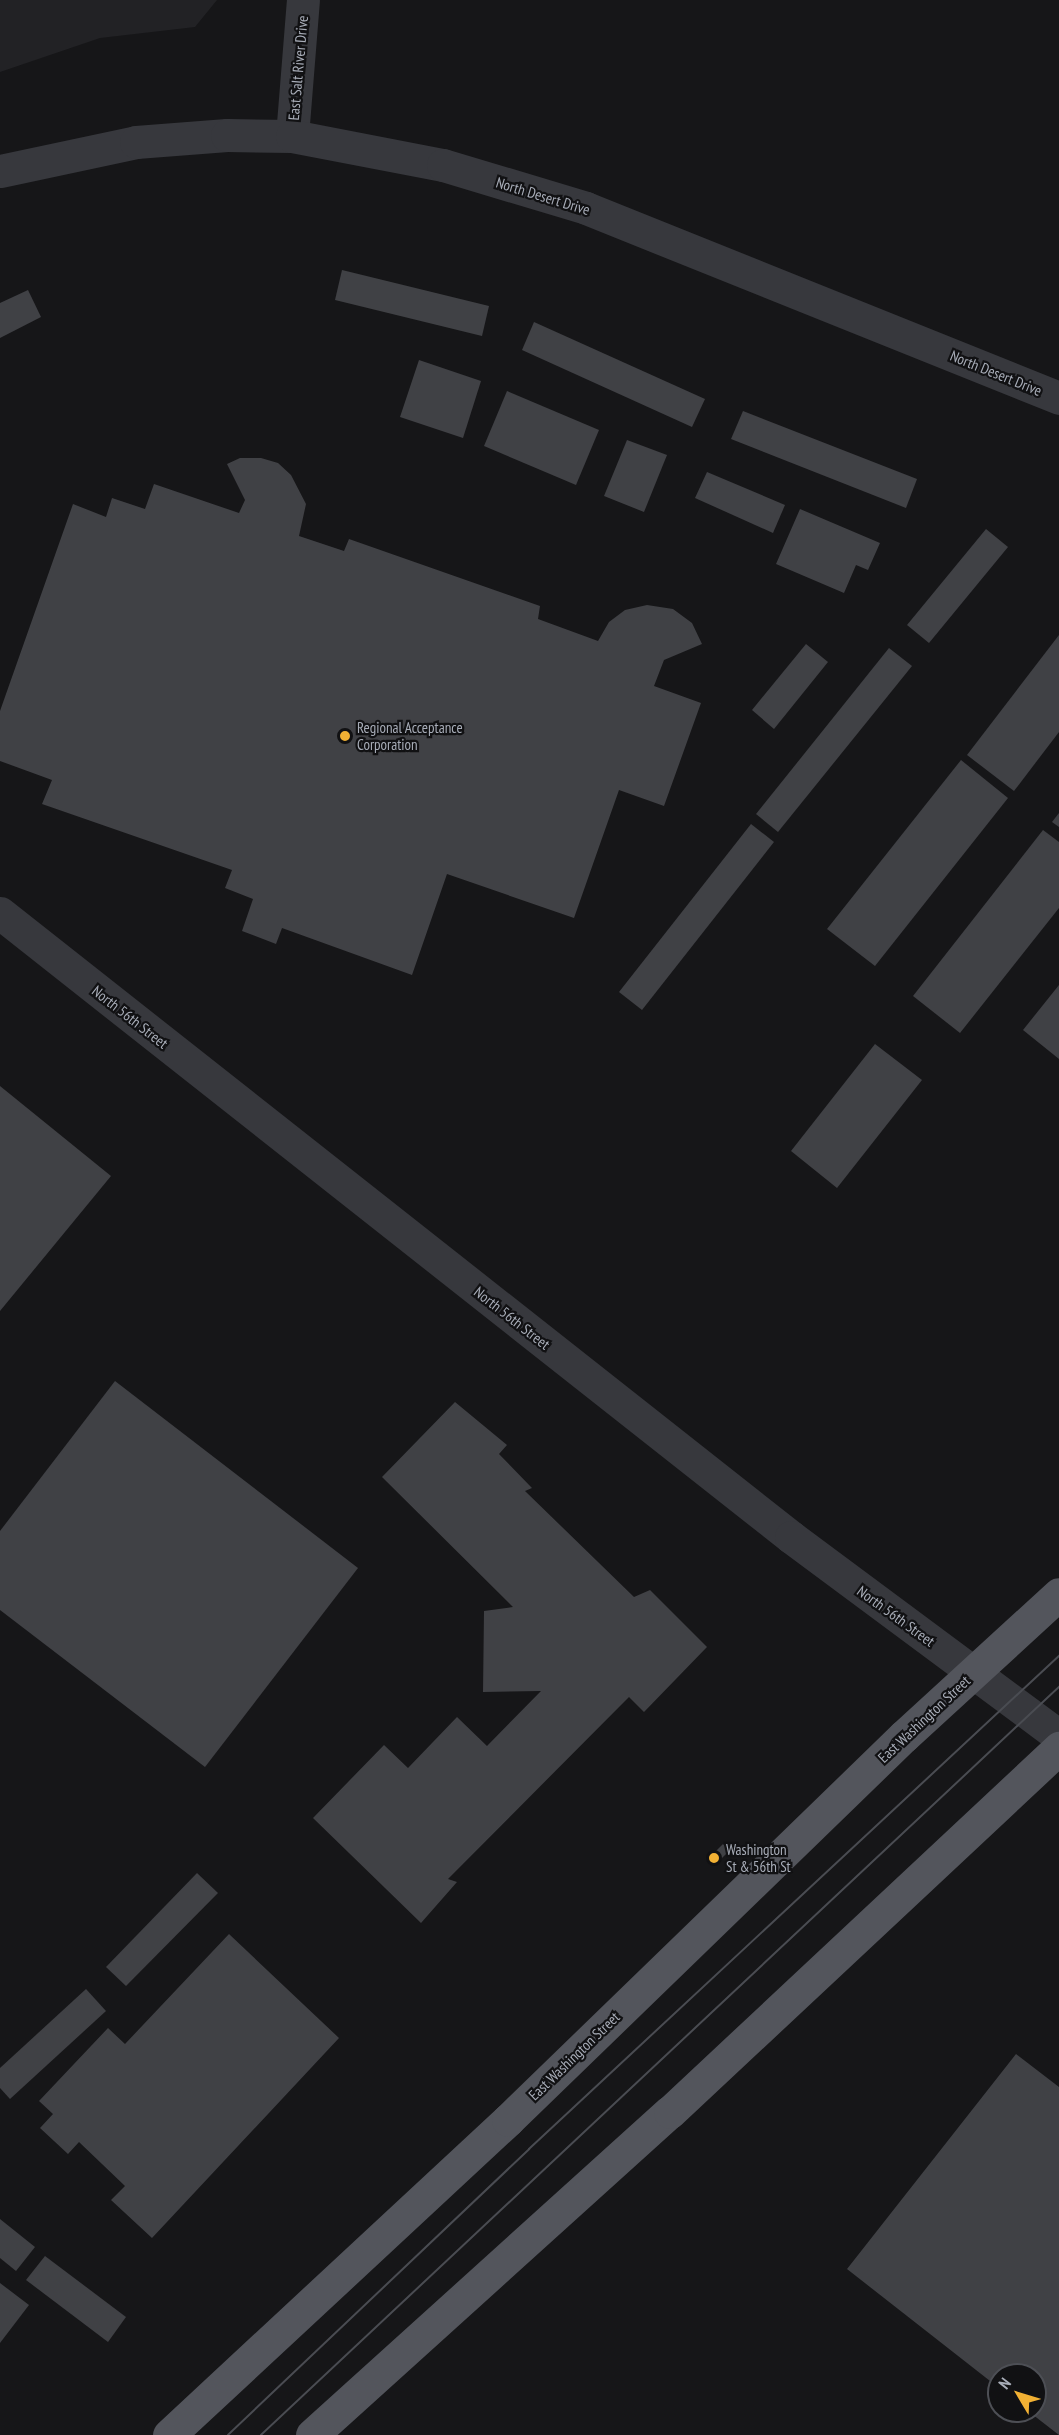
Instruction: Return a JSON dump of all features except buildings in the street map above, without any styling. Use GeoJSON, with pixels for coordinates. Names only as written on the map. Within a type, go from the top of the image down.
{"type":"FeatureCollection","features":[{"type":"Feature","properties":{"kind":"main road","name":"East Washington Street"},"geometry":{"type":"LineString","coordinates":[[169,2435],[508,2120],[974,1672],[1059,1594]]}},
{"type":"Feature","properties":{"kind":"main road"},"geometry":{"type":"LineString","coordinates":[[312,2435],[670,2112],[1059,1748]]}},
{"type":"Feature","properties":{"kind":"street","name":"East Salt River Drive"},"geometry":{"type":"LineString","coordinates":[[292,136],[303,0]]}},
{"type":"Feature","properties":{"kind":"street","name":"North Desert Drive"},"geometry":{"type":"LineString","coordinates":[[0,171],[135,142],[227,135],[292,136],[443,165],[586,208],[1059,398]]}},
{"type":"Feature","properties":{"kind":"street","name":"North 56th Street"},"geometry":{"type":"LineString","coordinates":[[0,913],[791,1537],[1059,1736]]}},
{"type":"Feature","properties":{"kind":"shaded area"},"geometry":{"type":"Polygon","coordinates":[[[0,0],[217,0],[195,27],[100,38],[0,72],[0,0]]]}},
{"type":"Feature","properties":{"kind":"tram line"},"geometry":{"type":"LineString","coordinates":[[228,2435],[529,2149],[1059,1656]]}},
{"type":"Feature","properties":{"kind":"tram line"},"geometry":{"type":"LineString","coordinates":[[261,2435],[1059,1687]]}},
{"type":"Feature","properties":{"kind":"place","name":"Regional Acceptance Corporation"},"geometry":{"type":"Point","coordinates":[345,736]}},
{"type":"Feature","properties":{"kind":"place","name":"Washington St & 56th St"},"geometry":{"type":"Point","coordinates":[714,1858]}}]}
